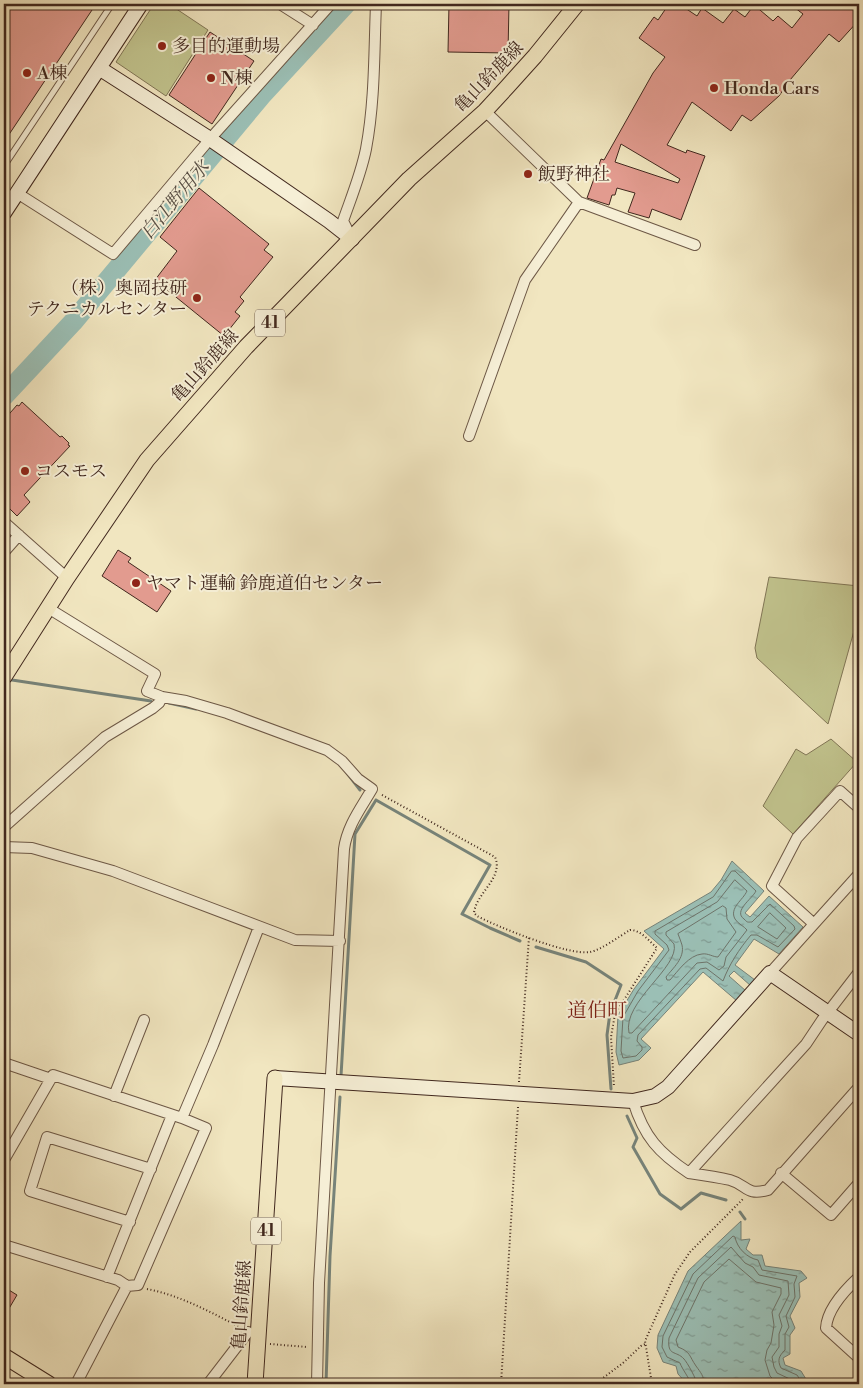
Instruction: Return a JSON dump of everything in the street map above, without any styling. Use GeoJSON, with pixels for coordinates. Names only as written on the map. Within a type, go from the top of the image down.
{"type":"FeatureCollection","features":[{"type":"Feature","properties":{"kind":"main road","name":"亀山鈴鹿線"},"geometry":{"type":"LineString","coordinates":[[5,671],[147,460],[246,347],[409,179],[485,110],[536,56],[578,4]]}},
{"type":"Feature","properties":{"kind":"main road","name":"亀山鈴鹿線"},"geometry":{"type":"LineString","coordinates":[[255,1384],[254,1335],[275,1078]]}},
{"type":"Feature","properties":{"kind":"main road"},"geometry":{"type":"LineString","coordinates":[[4,1356],[49,1384]]}},
{"type":"Feature","properties":{"kind":"street"},"geometry":{"type":"LineString","coordinates":[[4,212],[141,4]]}},
{"type":"Feature","properties":{"kind":"street"},"geometry":{"type":"LineString","coordinates":[[280,4],[313,25]]}},
{"type":"Feature","properties":{"kind":"street"},"geometry":{"type":"LineString","coordinates":[[16,192],[113,254],[216,144],[332,4]]}},
{"type":"Feature","properties":{"kind":"street"},"geometry":{"type":"LineString","coordinates":[[352,238],[343,221],[361,170],[366,149],[370,113],[376,4]]}},
{"type":"Feature","properties":{"kind":"street"},"geometry":{"type":"LineString","coordinates":[[99,68],[216,144],[352,238]]}},
{"type":"Feature","properties":{"kind":"street"},"geometry":{"type":"LineString","coordinates":[[485,110],[579,202],[695,245]]}},
{"type":"Feature","properties":{"kind":"street"},"geometry":{"type":"LineString","coordinates":[[469,436],[525,280],[579,202]]}},
{"type":"Feature","properties":{"kind":"street"},"geometry":{"type":"LineString","coordinates":[[4,522],[67,578]]}},
{"type":"Feature","properties":{"kind":"street"},"geometry":{"type":"LineString","coordinates":[[4,552],[19,536]]}},
{"type":"Feature","properties":{"kind":"street"},"geometry":{"type":"LineString","coordinates":[[48,608],[155,674],[147,691],[162,697],[186,701],[227,713],[327,750],[342,761],[358,779],[372,789],[346,837],[319,1283],[317,1384]]}},
{"type":"Feature","properties":{"kind":"street"},"geometry":{"type":"LineString","coordinates":[[4,827],[105,738],[159,703],[162,697]]}},
{"type":"Feature","properties":{"kind":"street"},"geometry":{"type":"LineString","coordinates":[[814,924],[772,886],[797,838],[840,791],[859,808]]}},
{"type":"Feature","properties":{"kind":"street"},"geometry":{"type":"LineString","coordinates":[[4,847],[32,848],[113,871],[295,940],[340,942]]}},
{"type":"Feature","properties":{"kind":"street"},"geometry":{"type":"LineString","coordinates":[[275,1078],[633,1101],[655,1096],[668,1087],[859,874]]}},
{"type":"Feature","properties":{"kind":"street"},"geometry":{"type":"LineString","coordinates":[[107,1277],[151,1169],[213,1045],[259,926]]}},
{"type":"Feature","properties":{"kind":"street"},"geometry":{"type":"LineString","coordinates":[[690,1173],[806,1044],[859,972]]}},
{"type":"Feature","properties":{"kind":"street"},"geometry":{"type":"LineString","coordinates":[[770,973],[859,1034]]}},
{"type":"Feature","properties":{"kind":"street"},"geometry":{"type":"LineString","coordinates":[[114,1096],[144,1020]]}},
{"type":"Feature","properties":{"kind":"street"},"geometry":{"type":"LineString","coordinates":[[4,1063],[51,1079]]}},
{"type":"Feature","properties":{"kind":"street"},"geometry":{"type":"LineString","coordinates":[[4,1160],[53,1075],[177,1116],[206,1128],[138,1284],[127,1286],[118,1280],[4,1245]]}},
{"type":"Feature","properties":{"kind":"street"},"geometry":{"type":"LineString","coordinates":[[633,1101],[653,1144],[668,1159],[690,1173],[732,1181],[749,1191],[758,1192],[768,1190],[859,1087]]}},
{"type":"Feature","properties":{"kind":"street"},"geometry":{"type":"LineString","coordinates":[[130,1222],[30,1191],[46,1136],[151,1169]]}},
{"type":"Feature","properties":{"kind":"street"},"geometry":{"type":"LineString","coordinates":[[782,1173],[831,1215],[859,1183]]}},
{"type":"Feature","properties":{"kind":"street"},"geometry":{"type":"LineString","coordinates":[[859,1277],[851,1284],[831,1310],[826,1328],[859,1358]]}},
{"type":"Feature","properties":{"kind":"street"},"geometry":{"type":"LineString","coordinates":[[76,1384],[127,1286]]}},
{"type":"Feature","properties":{"kind":"street"},"geometry":{"type":"LineString","coordinates":[[208,1384],[254,1335]]}},
{"type":"Feature","properties":{"kind":"lane"},"geometry":{"type":"LineString","coordinates":[[4,166],[112,4]]}},
{"type":"Feature","properties":{"kind":"path"},"geometry":{"type":"LineString","coordinates":[[372,789],[496,857],[498,863],[496,874],[475,905],[474,913],[483,920],[568,951],[593,952],[630,930],[636,930],[657,948],[615,1014],[611,1037],[614,1086],[617,1099]]}},
{"type":"Feature","properties":{"kind":"path"},"geometry":{"type":"LineString","coordinates":[[501,1384],[529,938]]}},
{"type":"Feature","properties":{"kind":"path"},"geometry":{"type":"LineString","coordinates":[[652,1384],[645,1342],[680,1265],[690,1252],[743,1200],[749,1191]]}},
{"type":"Feature","properties":{"kind":"path"},"geometry":{"type":"LineString","coordinates":[[138,1284],[142,1288],[160,1291],[209,1312],[272,1345],[318,1348]]}},
{"type":"Feature","properties":{"kind":"path"},"geometry":{"type":"LineString","coordinates":[[595,1384],[645,1344]]}},
{"type":"Feature","properties":{"kind":"green space","name":"多目的運動場"},"geometry":{"type":"Polygon","coordinates":[[[154,4],[169,4],[208,30],[166,96],[116,62],[154,4]]]}},
{"type":"Feature","properties":{"kind":"green space"},"geometry":{"type":"Polygon","coordinates":[[[769,577],[859,586],[859,613],[828,724],[757,658],[755,648],[769,577]]]}},
{"type":"Feature","properties":{"kind":"green space"},"geometry":{"type":"Polygon","coordinates":[[[831,739],[857,762],[793,834],[763,806],[796,749],[806,755],[831,739]]]}},
{"type":"Feature","properties":{"kind":"water"},"geometry":{"type":"Polygon","coordinates":[[[732,861],[764,891],[745,913],[750,917],[769,896],[803,927],[779,954],[754,939],[735,965],[755,980],[751,986],[734,971],[729,976],[746,991],[737,1001],[703,972],[641,1039],[651,1048],[639,1060],[619,1065],[616,1052],[618,1015],[634,989],[664,949],[644,931],[711,892],[721,880],[732,861]]]}},
{"type":"Feature","properties":{"kind":"water"},"geometry":{"type":"Polygon","coordinates":[[[741,1221],[741,1240],[750,1239],[746,1249],[753,1255],[762,1255],[765,1266],[801,1271],[807,1278],[799,1283],[800,1297],[790,1316],[795,1328],[790,1335],[790,1354],[783,1358],[785,1365],[801,1371],[809,1384],[687,1384],[678,1374],[676,1366],[663,1362],[657,1348],[658,1335],[688,1271],[741,1221]]]}},
{"type":"Feature","properties":{"kind":"building","name":"A棟"},"geometry":{"type":"Polygon","coordinates":[[[4,4],[96,4],[4,142],[4,4]]]}},
{"type":"Feature","properties":{"kind":"building"},"geometry":{"type":"Polygon","coordinates":[[[449,4],[509,4],[508,53],[448,52],[449,4]]]}},
{"type":"Feature","properties":{"kind":"building"},"geometry":{"type":"Polygon","coordinates":[[[669,4],[679,4],[697,16],[702,8],[723,23],[734,9],[745,17],[754,5],[773,21],[778,16],[792,28],[803,14],[790,4],[859,4],[859,20],[839,42],[829,34],[779,96],[751,121],[742,115],[731,131],[692,102],[667,145],[686,153],[687,150],[705,156],[681,220],[652,209],[649,218],[628,212],[635,193],[617,188],[615,195],[612,195],[609,205],[587,198],[601,159],[604,160],[653,73],[665,57],[639,38],[654,17],[658,20],[669,4]],[[621,144],[615,162],[678,183],[680,179],[621,144]]]}},
{"type":"Feature","properties":{"kind":"building","name":"N棟"},"geometry":{"type":"Polygon","coordinates":[[[210,32],[254,61],[212,124],[169,95],[210,32]]]}},
{"type":"Feature","properties":{"kind":"building"},"geometry":{"type":"Polygon","coordinates":[[[199,188],[269,244],[264,250],[273,257],[240,297],[244,301],[235,312],[240,316],[224,336],[155,280],[177,251],[160,237],[199,188]]]}},
{"type":"Feature","properties":{"kind":"building","name":"コスモス"},"geometry":{"type":"Polygon","coordinates":[[[22,402],[60,437],[62,436],[70,446],[24,495],[30,502],[17,516],[4,503],[4,420],[22,402]]]}},
{"type":"Feature","properties":{"kind":"building","name":"ヤマト運輸 鈴鹿道伯センター"},"geometry":{"type":"Polygon","coordinates":[[[118,550],[131,558],[128,562],[171,591],[157,612],[102,576],[118,550]]]}},
{"type":"Feature","properties":{"kind":"building"},"geometry":{"type":"Polygon","coordinates":[[[4,1287],[17,1295],[4,1317],[4,1287]]]}},
{"type":"Feature","properties":{"kind":"waterway","name":"白江野用水"},"geometry":{"type":"LineString","coordinates":[[4,396],[73,322],[261,96],[346,4]]}},
{"type":"Feature","properties":{"kind":"waterway"},"geometry":{"type":"LineString","coordinates":[[12,680],[151,701]]}},
{"type":"Feature","properties":{"kind":"waterway"},"geometry":{"type":"LineString","coordinates":[[169,703],[196,709]]}},
{"type":"Feature","properties":{"kind":"waterway"},"geometry":{"type":"LineString","coordinates":[[347,773],[360,790]]}},
{"type":"Feature","properties":{"kind":"waterway"},"geometry":{"type":"LineString","coordinates":[[376,800],[490,865],[462,914],[520,941]]}},
{"type":"Feature","properties":{"kind":"waterway"},"geometry":{"type":"LineString","coordinates":[[341,1076],[355,834],[376,800]]}},
{"type":"Feature","properties":{"kind":"waterway"},"geometry":{"type":"LineString","coordinates":[[536,947],[586,962],[621,985],[610,1013],[607,1035],[611,1089]]}},
{"type":"Feature","properties":{"kind":"waterway"},"geometry":{"type":"LineString","coordinates":[[326,1384],[330,1256],[340,1097]]}},
{"type":"Feature","properties":{"kind":"waterway"},"geometry":{"type":"LineString","coordinates":[[627,1116],[637,1138],[633,1147],[660,1194],[681,1209],[701,1193],[726,1200]]}},
{"type":"Feature","properties":{"kind":"waterway"},"geometry":{"type":"LineString","coordinates":[[740,1212],[745,1219]]}},
{"type":"Feature","properties":{"kind":"place","name":"多目的運動場"},"geometry":{"type":"Point","coordinates":[162,46]}},
{"type":"Feature","properties":{"kind":"place","name":"A棟"},"geometry":{"type":"Point","coordinates":[27,73]}},
{"type":"Feature","properties":{"kind":"place","name":"N棟"},"geometry":{"type":"Point","coordinates":[211,78]}},
{"type":"Feature","properties":{"kind":"place","name":"Honda Cars"},"geometry":{"type":"Point","coordinates":[714,88]}},
{"type":"Feature","properties":{"kind":"place","name":"飯野神社"},"geometry":{"type":"Point","coordinates":[528,174]}},
{"type":"Feature","properties":{"kind":"place","name":"（株）奥岡技研 テクニカルセンター"},"geometry":{"type":"Point","coordinates":[197,298]}},
{"type":"Feature","properties":{"kind":"place","name":"コスモス"},"geometry":{"type":"Point","coordinates":[25,471]}},
{"type":"Feature","properties":{"kind":"place","name":"ヤマト運輸 鈴鹿道伯センター"},"geometry":{"type":"Point","coordinates":[136,583]}},
{"type":"Feature","properties":{"kind":"district","name":"道伯町"},"geometry":{"type":"Point","coordinates":[597,1011]}}]}
